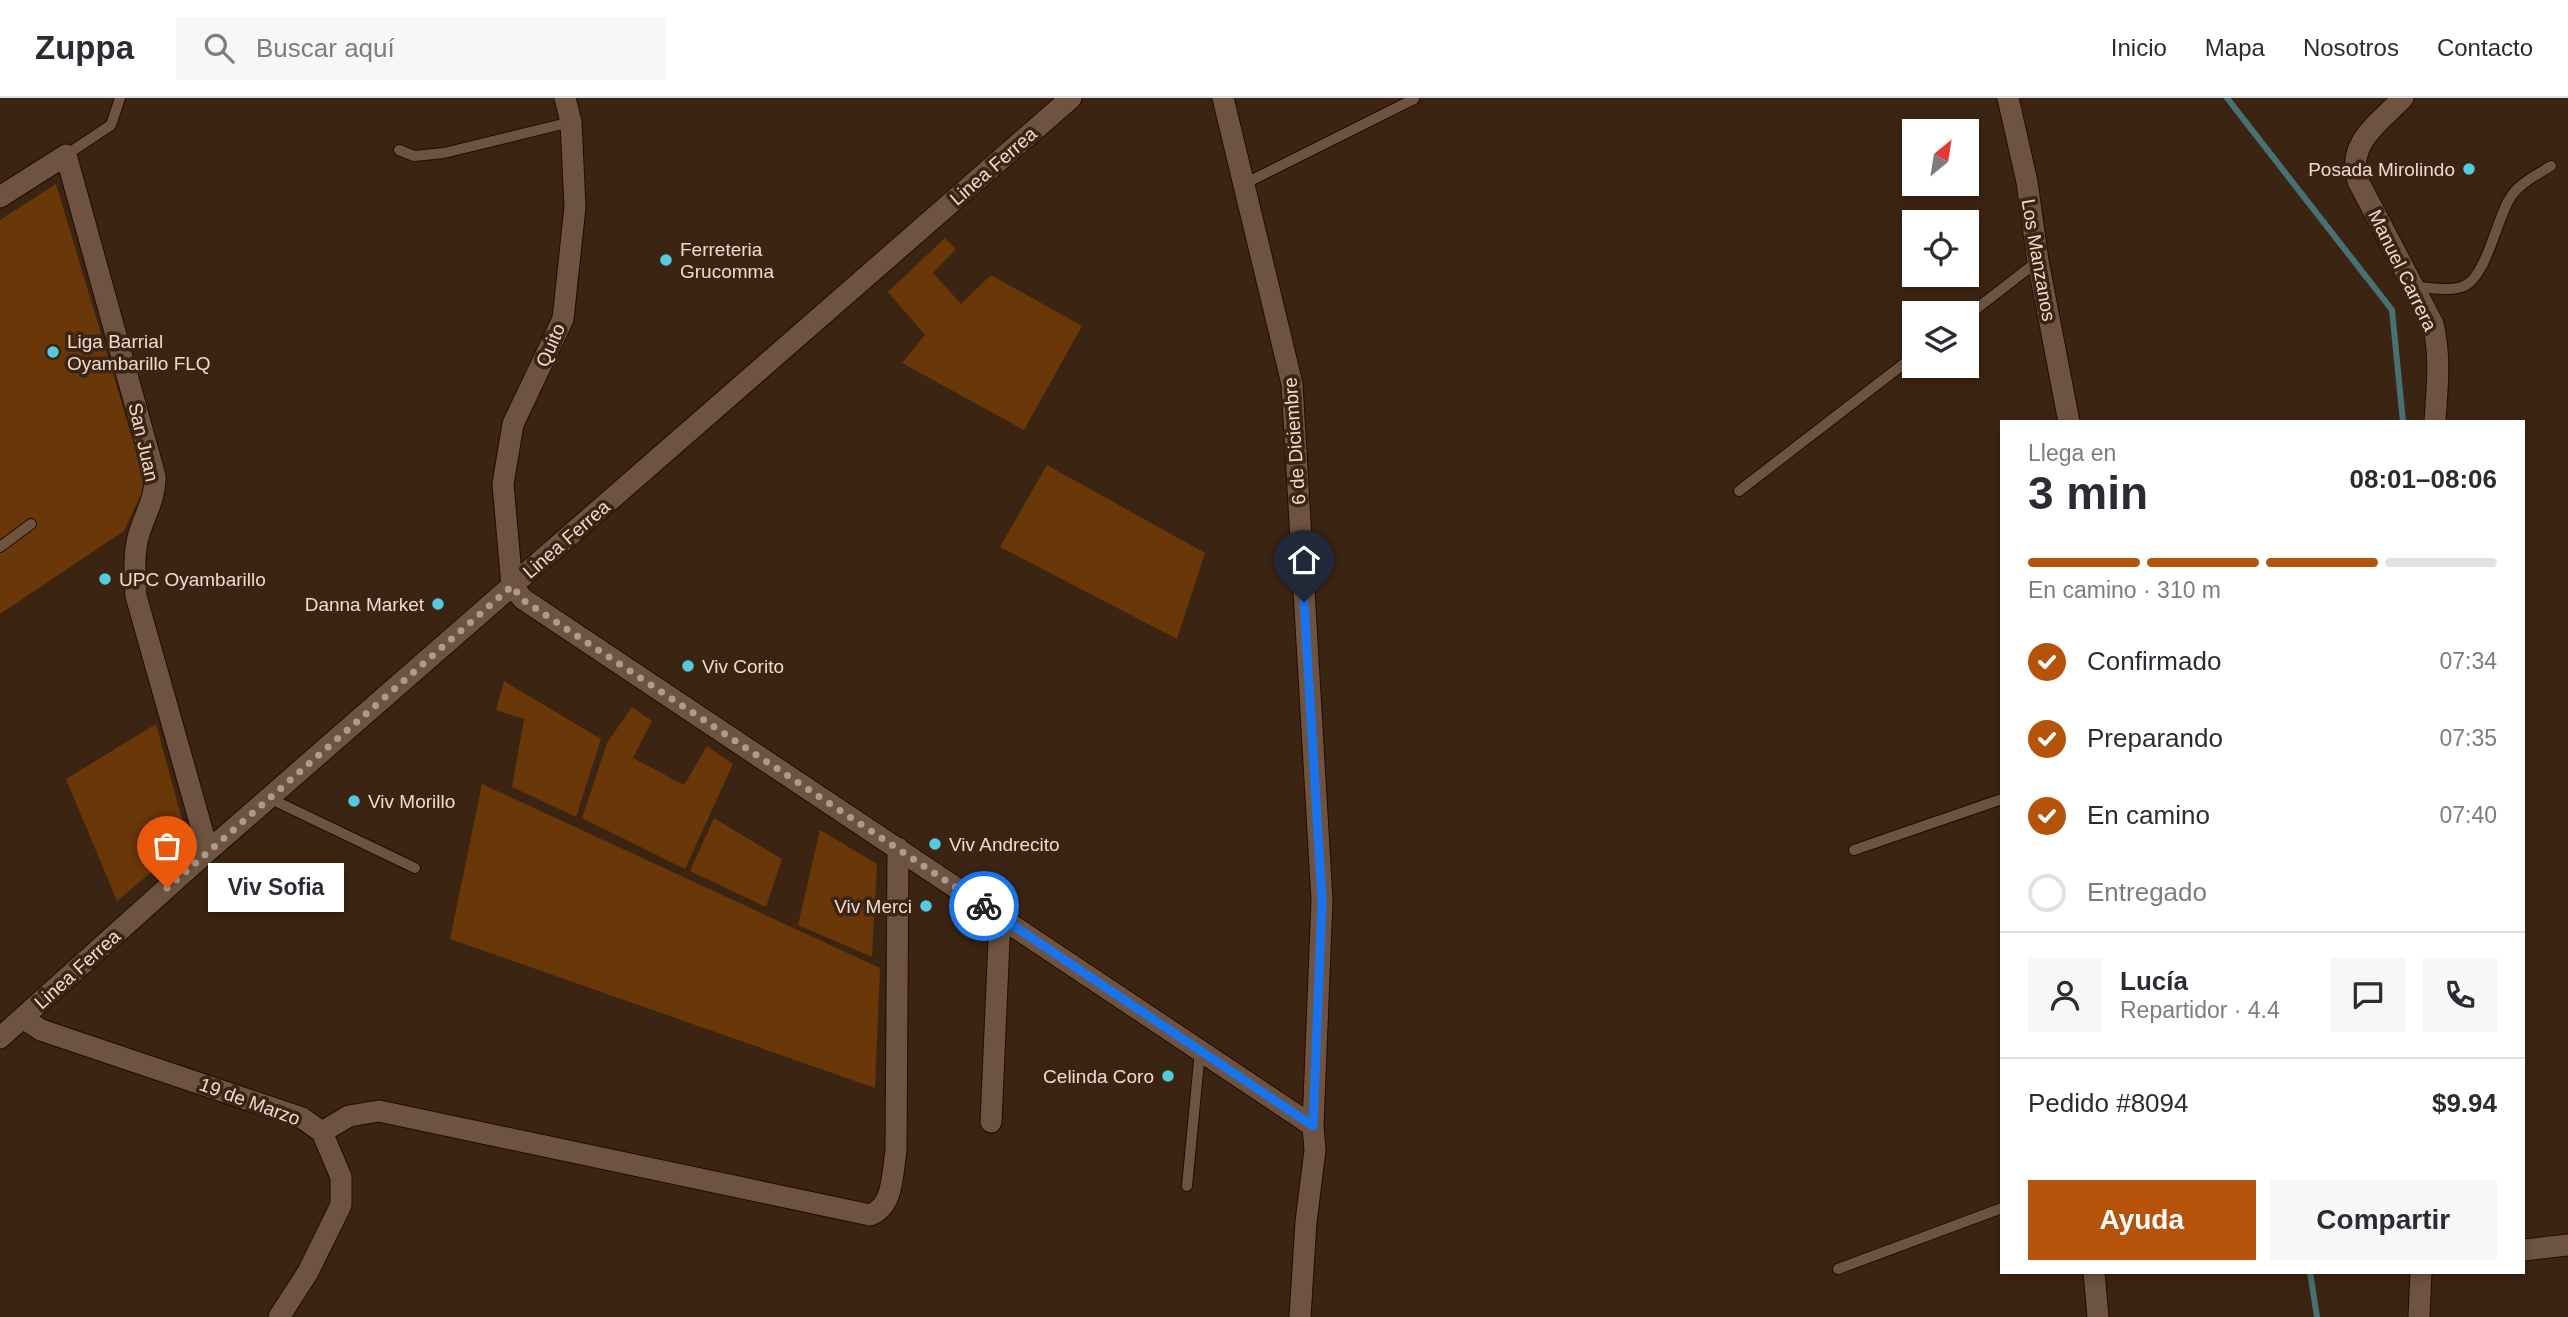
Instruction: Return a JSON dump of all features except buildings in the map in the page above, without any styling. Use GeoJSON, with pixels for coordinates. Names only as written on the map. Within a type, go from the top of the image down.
{"type":"FeatureCollection","features":[{"type":"Feature","properties":{"kind":"street","name":"Quito"},"geometry":{"type":"LineString","coordinates":[[512,586],[503,484],[513,424],[563,319],[575,207],[571,122],[565,98]]}},
{"type":"Feature","properties":{"kind":"street","name":"Linea Ferrea"},"geometry":{"type":"LineString","coordinates":[[0,1038],[208,851],[1071,98]]}},
{"type":"Feature","properties":{"kind":"street","name":"6 de Diciembre"},"geometry":{"type":"LineString","coordinates":[[1223,98],[1292,384],[1322,900],[1313,1126],[1315,1150],[1306,1222],[1300,1317]]}},
{"type":"Feature","properties":{"kind":"street","name":"Los Manzanos"},"geometry":{"type":"LineString","coordinates":[[2008,98],[2026,182],[2038,261],[2069,420]]}},
{"type":"Feature","properties":{"kind":"street","name":"Manuel Carrera"},"geometry":{"type":"LineString","coordinates":[[2403,98],[2360,144],[2355,155],[2355,169],[2358,181],[2433,324],[2438,345],[2435,420]]}},
{"type":"Feature","properties":{"kind":"street"},"geometry":{"type":"LineString","coordinates":[[0,197],[66,155]]}},
{"type":"Feature","properties":{"kind":"street","name":"San Juan"},"geometry":{"type":"LineString","coordinates":[[66,155],[155,475],[156,491],[138,538],[134,569],[136,596],[208,851]]}},
{"type":"Feature","properties":{"kind":"street"},"geometry":{"type":"LineString","coordinates":[[512,586],[523,600],[1313,1126]]}},
{"type":"Feature","properties":{"kind":"street"},"geometry":{"type":"LineString","coordinates":[[322,1132],[349,1116],[379,1111],[870,1214],[879,1211],[888,1200],[896,1151],[898,848]]}},
{"type":"Feature","properties":{"kind":"street"},"geometry":{"type":"LineString","coordinates":[[991,1122],[1000,917]]}},
{"type":"Feature","properties":{"kind":"street","name":"19 de Marzo"},"geometry":{"type":"LineString","coordinates":[[23,1018],[41,1030],[302,1118],[322,1132],[341,1177],[341,1205],[308,1272],[279,1317]]}},
{"type":"Feature","properties":{"kind":"street"},"geometry":{"type":"LineString","coordinates":[[2525,1250],[2568,1245]]}},
{"type":"Feature","properties":{"kind":"street"},"geometry":{"type":"LineString","coordinates":[[2094,1274],[2098,1317]]}},
{"type":"Feature","properties":{"kind":"street"},"geometry":{"type":"LineString","coordinates":[[2420,1317],[2421,1274]]}},
{"type":"Feature","properties":{"kind":"lane"},"geometry":{"type":"LineString","coordinates":[[66,155],[106,131],[115,117],[120,98]]}},
{"type":"Feature","properties":{"kind":"lane"},"geometry":{"type":"LineString","coordinates":[[1244,184],[1414,99]]}},
{"type":"Feature","properties":{"kind":"lane"},"geometry":{"type":"LineString","coordinates":[[399,150],[414,156],[444,153],[571,122]]}},
{"type":"Feature","properties":{"kind":"lane"},"geometry":{"type":"LineString","coordinates":[[2415,287],[2461,287],[2469,283],[2491,244],[2509,198],[2551,166]]}},
{"type":"Feature","properties":{"kind":"lane"},"geometry":{"type":"LineString","coordinates":[[1979,307],[2038,261]]}},
{"type":"Feature","properties":{"kind":"lane"},"geometry":{"type":"LineString","coordinates":[[1739,491],[1902,365]]}},
{"type":"Feature","properties":{"kind":"lane"},"geometry":{"type":"LineString","coordinates":[[0,547],[31,523]]}},
{"type":"Feature","properties":{"kind":"lane"},"geometry":{"type":"LineString","coordinates":[[269,798],[415,868]]}},
{"type":"Feature","properties":{"kind":"lane"},"geometry":{"type":"LineString","coordinates":[[1854,850],[2000,800]]}},
{"type":"Feature","properties":{"kind":"lane"},"geometry":{"type":"LineString","coordinates":[[1187,1186],[1200,1051]]}},
{"type":"Feature","properties":{"kind":"lane"},"geometry":{"type":"LineString","coordinates":[[1838,1269],[2000,1209]]}},
{"type":"Feature","properties":{"kind":"shaded area","name":"Liga Barrial Oyambarillo FLQ"},"geometry":{"type":"Polygon","coordinates":[[[56,184],[146,484],[124,531],[0,614],[0,220],[56,184]]]}},
{"type":"Feature","properties":{"kind":"shaded area"},"geometry":{"type":"Polygon","coordinates":[[[945,238],[956,249],[933,273],[961,304],[991,275],[1082,326],[1024,430],[902,363],[925,335],[888,292],[945,238]]]}},
{"type":"Feature","properties":{"kind":"shaded area"},"geometry":{"type":"Polygon","coordinates":[[[1047,465],[1205,553],[1177,639],[1000,547],[1047,465]]]}},
{"type":"Feature","properties":{"kind":"shaded area"},"geometry":{"type":"Polygon","coordinates":[[[504,681],[601,739],[576,817],[512,787],[524,719],[496,710],[504,681]]]}},
{"type":"Feature","properties":{"kind":"shaded area"},"geometry":{"type":"Polygon","coordinates":[[[632,707],[652,721],[633,758],[684,785],[707,746],[733,764],[685,869],[582,818],[607,743],[632,707]]]}},
{"type":"Feature","properties":{"kind":"shaded area"},"geometry":{"type":"Polygon","coordinates":[[[156,724],[188,841],[117,901],[66,779],[156,724]]]}},
{"type":"Feature","properties":{"kind":"shaded area"},"geometry":{"type":"Polygon","coordinates":[[[482,784],[880,968],[875,1088],[450,939],[482,784]]]}},
{"type":"Feature","properties":{"kind":"shaded area"},"geometry":{"type":"Polygon","coordinates":[[[714,818],[782,859],[766,907],[690,871],[714,818]]]}},
{"type":"Feature","properties":{"kind":"shaded area"},"geometry":{"type":"Polygon","coordinates":[[[820,830],[877,864],[872,957],[798,925],[820,830]]]}},
{"type":"Feature","properties":{"kind":"waterway"},"geometry":{"type":"LineString","coordinates":[[2227,98],[2392,310],[2403,420]]}},
{"type":"Feature","properties":{"kind":"waterway"},"geometry":{"type":"LineString","coordinates":[[2310,1274],[2317,1317]]}},
{"type":"Feature","properties":{"kind":"way so far"},"geometry":{"type":"LineString","coordinates":[[167,888],[512,586],[523,600],[984,906]]}},
{"type":"Feature","properties":{"kind":"place","name":"Posada Mirolindo"},"geometry":{"type":"Point","coordinates":[2469,169]}},
{"type":"Feature","properties":{"kind":"place","name":"Ferreteria Grucomma"},"geometry":{"type":"Point","coordinates":[666,260]}},
{"type":"Feature","properties":{"kind":"place","name":"Liga Barrial Oyambarillo FLQ"},"geometry":{"type":"Point","coordinates":[53,352]}},
{"type":"Feature","properties":{"kind":"place","name":"UPC Oyambarillo"},"geometry":{"type":"Point","coordinates":[105,579]}},
{"type":"Feature","properties":{"kind":"place","name":"Danna Market"},"geometry":{"type":"Point","coordinates":[438,604]}},
{"type":"Feature","properties":{"kind":"place","name":"Viv Corito"},"geometry":{"type":"Point","coordinates":[688,666]}},
{"type":"Feature","properties":{"kind":"place","name":"Viv Morillo"},"geometry":{"type":"Point","coordinates":[354,801]}},
{"type":"Feature","properties":{"kind":"place","name":"Viv Andrecito"},"geometry":{"type":"Point","coordinates":[935,844]}},
{"type":"Feature","properties":{"kind":"place","name":"Viv Sofia"},"geometry":{"type":"Point","coordinates":[167,888]}},
{"type":"Feature","properties":{"kind":"place","name":"Viv Merci"},"geometry":{"type":"Point","coordinates":[926,906]}},
{"type":"Feature","properties":{"kind":"place","name":"Celinda Coro"},"geometry":{"type":"Point","coordinates":[1168,1076]}},
{"type":"Feature","properties":{"kind":"route"},"geometry":{"type":"LineString","coordinates":[[984,906],[1313,1126],[1322,900],[1304,602]]}}]}
